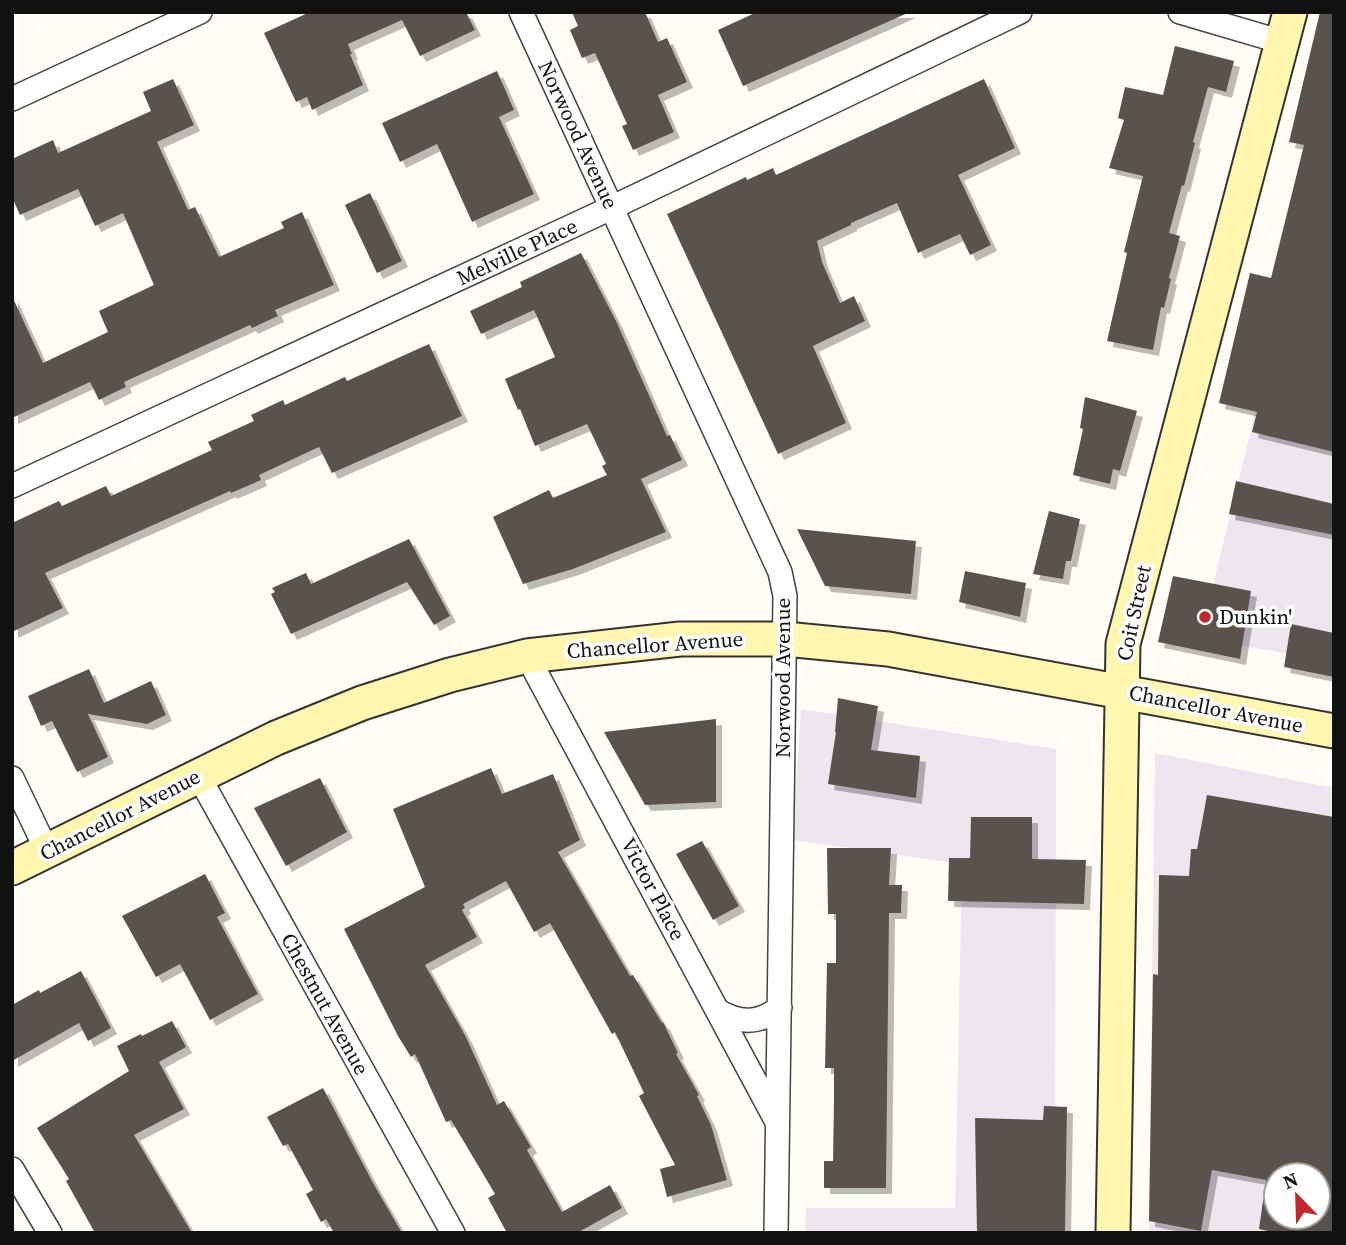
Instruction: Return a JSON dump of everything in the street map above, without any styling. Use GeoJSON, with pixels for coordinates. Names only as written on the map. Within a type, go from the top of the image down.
{"type":"FeatureCollection","features":[{"type":"Feature","properties":{"kind":"main road","name":"Coit Street"},"geometry":{"type":"LineString","coordinates":[[1113,1233],[1121,691],[1126,630],[1286,27]]}},
{"type":"Feature","properties":{"kind":"main road","name":"Chancellor Avenue"},"geometry":{"type":"LineString","coordinates":[[12,868],[198,775],[293,730],[362,702],[450,675],[527,656],[680,639],[785,639],[888,649],[1334,731]]}},
{"type":"Feature","properties":{"kind":"street"},"geometry":{"type":"LineString","coordinates":[[12,99],[200,12]]}},
{"type":"Feature","properties":{"kind":"street","name":"Norwood Avenue"},"geometry":{"type":"LineString","coordinates":[[521,12],[780,572],[785,596],[785,639],[776,1233]]}},
{"type":"Feature","properties":{"kind":"street","name":"Melville Place"},"geometry":{"type":"LineString","coordinates":[[12,486],[611,208],[1020,12]]}},
{"type":"Feature","properties":{"kind":"street"},"geometry":{"type":"LineString","coordinates":[[1180,12],[1286,27]]}},
{"type":"Feature","properties":{"kind":"street","name":"Victor Place"},"geometry":{"type":"LineString","coordinates":[[527,656],[778,1123]]}},
{"type":"Feature","properties":{"kind":"street","name":"Chestnut Avenue"},"geometry":{"type":"LineString","coordinates":[[198,775],[453,1233]]}},
{"type":"Feature","properties":{"kind":"street"},"geometry":{"type":"LineString","coordinates":[[12,778],[47,851]]}},
{"type":"Feature","properties":{"kind":"street"},"geometry":{"type":"LineString","coordinates":[[718,1011],[728,1017],[748,1021],[769,1016],[780,1007]]}},
{"type":"Feature","properties":{"kind":"street"},"geometry":{"type":"LineString","coordinates":[[12,1169],[50,1233]]}},
{"type":"Feature","properties":{"kind":"shaded area"},"geometry":{"type":"Polygon","coordinates":[[[1334,91],[1334,662],[1200,638],[1334,91]]]}},
{"type":"Feature","properties":{"kind":"shaded area"},"geometry":{"type":"Polygon","coordinates":[[[801,709],[1056,749],[1055,1233],[805,1233],[806,1208],[955,1208],[962,864],[792,840],[801,709]]]}},
{"type":"Feature","properties":{"kind":"shaded area"},"geometry":{"type":"Polygon","coordinates":[[[1155,753],[1334,788],[1334,1233],[1149,1233],[1155,753]]]}},
{"type":"Feature","properties":{"kind":"building"},"geometry":{"type":"Polygon","coordinates":[[[310,12],[466,12],[475,30],[420,56],[402,20],[348,44],[363,85],[312,110],[307,97],[296,102],[264,33],[310,12]]]}},
{"type":"Feature","properties":{"kind":"building"},"geometry":{"type":"Polygon","coordinates":[[[572,12],[645,12],[658,42],[667,38],[687,82],[658,95],[674,132],[633,150],[622,126],[627,124],[595,53],[582,58],[570,30],[578,26],[572,12]]]}},
{"type":"Feature","properties":{"kind":"building"},"geometry":{"type":"Polygon","coordinates":[[[757,12],[910,12],[743,86],[718,30],[757,12]]]}},
{"type":"Feature","properties":{"kind":"building"},"geometry":{"type":"Polygon","coordinates":[[[1320,12],[1334,12],[1334,452],[1252,432],[1257,412],[1219,403],[1250,273],[1271,278],[1304,145],[1289,142],[1320,12]]]}},
{"type":"Feature","properties":{"kind":"building"},"geometry":{"type":"Polygon","coordinates":[[[1175,46],[1234,61],[1226,92],[1208,87],[1184,186],[1182,185],[1169,233],[1180,236],[1164,308],[1161,307],[1153,350],[1107,341],[1127,253],[1124,252],[1143,176],[1109,168],[1124,120],[1118,118],[1125,87],[1163,95],[1175,46]]]}},
{"type":"Feature","properties":{"kind":"building"},"geometry":{"type":"Polygon","coordinates":[[[497,71],[514,110],[499,117],[534,194],[472,222],[437,144],[400,162],[382,123],[497,71]]]}},
{"type":"Feature","properties":{"kind":"building"},"geometry":{"type":"Polygon","coordinates":[[[173,79],[194,125],[157,142],[188,210],[195,207],[219,257],[284,228],[281,222],[302,212],[334,285],[275,310],[278,316],[252,328],[250,325],[124,382],[126,387],[99,400],[90,382],[12,418],[12,296],[43,363],[108,332],[99,311],[154,285],[123,213],[95,226],[78,189],[20,215],[12,197],[12,159],[53,140],[58,153],[151,111],[143,92],[173,79]]]}},
{"type":"Feature","properties":{"kind":"building"},"geometry":{"type":"Polygon","coordinates":[[[984,79],[1015,148],[958,175],[991,245],[970,255],[960,234],[918,253],[897,203],[817,241],[822,262],[840,303],[854,296],[865,321],[813,346],[846,423],[778,454],[667,214],[746,177],[747,180],[773,168],[776,175],[984,79]]]}},
{"type":"Feature","properties":{"kind":"building"},"geometry":{"type":"Polygon","coordinates":[[[370,193],[402,261],[377,273],[345,205],[370,193]]]}},
{"type":"Feature","properties":{"kind":"building"},"geometry":{"type":"Polygon","coordinates":[[[581,253],[617,323],[667,436],[670,435],[682,460],[641,479],[666,532],[573,569],[523,584],[493,517],[549,490],[553,498],[607,475],[602,466],[606,464],[587,424],[535,446],[520,409],[518,410],[505,379],[555,357],[534,310],[481,334],[470,311],[522,287],[520,282],[581,253]]]}},
{"type":"Feature","properties":{"kind":"building"},"geometry":{"type":"Polygon","coordinates":[[[429,344],[462,416],[332,473],[319,447],[259,475],[261,480],[231,493],[230,491],[45,573],[63,608],[12,632],[12,523],[59,501],[62,506],[106,486],[111,496],[212,450],[208,442],[254,421],[251,415],[283,400],[285,405],[345,377],[347,381],[429,344]]]}},
{"type":"Feature","properties":{"kind":"building"},"geometry":{"type":"Polygon","coordinates":[[[1085,397],[1137,411],[1120,471],[1113,469],[1110,484],[1073,475],[1083,429],[1080,428],[1085,397]]]}},
{"type":"Feature","properties":{"kind":"building"},"geometry":{"type":"Polygon","coordinates":[[[1236,481],[1334,504],[1334,535],[1229,514],[1236,481]]]}},
{"type":"Feature","properties":{"kind":"building"},"geometry":{"type":"Polygon","coordinates":[[[1049,511],[1080,519],[1071,561],[1066,561],[1063,579],[1033,574],[1049,511]]]}},
{"type":"Feature","properties":{"kind":"building"},"geometry":{"type":"Polygon","coordinates":[[[797,529],[916,541],[911,594],[825,586],[797,529]]]}},
{"type":"Feature","properties":{"kind":"building"},"geometry":{"type":"Polygon","coordinates":[[[409,539],[450,616],[434,625],[407,582],[291,634],[271,594],[275,592],[272,588],[306,573],[311,584],[409,539]]]}},
{"type":"Feature","properties":{"kind":"building"},"geometry":{"type":"Polygon","coordinates":[[[965,571],[1026,583],[1020,617],[959,602],[965,571]]]}},
{"type":"Feature","properties":{"kind":"building","name":"Dunkin'"},"geometry":{"type":"Polygon","coordinates":[[[1173,576],[1251,591],[1240,659],[1158,642],[1173,576]]]}},
{"type":"Feature","properties":{"kind":"building"},"geometry":{"type":"Polygon","coordinates":[[[1291,624],[1334,633],[1334,677],[1284,667],[1291,624]]]}},
{"type":"Feature","properties":{"kind":"building"},"geometry":{"type":"Polygon","coordinates":[[[89,669],[104,703],[151,681],[166,715],[147,724],[88,714],[108,757],[77,772],[52,721],[41,726],[28,696],[89,669]]]}},
{"type":"Feature","properties":{"kind":"building"},"geometry":{"type":"Polygon","coordinates":[[[838,698],[878,706],[871,750],[920,756],[916,798],[828,784],[838,698]]]}},
{"type":"Feature","properties":{"kind":"building"},"geometry":{"type":"Polygon","coordinates":[[[716,719],[716,802],[645,805],[604,732],[716,719]]]}},
{"type":"Feature","properties":{"kind":"building"},"geometry":{"type":"Polygon","coordinates":[[[491,768],[502,794],[553,774],[580,840],[558,852],[630,976],[633,975],[663,1022],[678,1053],[676,1054],[699,1095],[697,1096],[711,1125],[727,1180],[667,1197],[660,1169],[675,1165],[639,1096],[644,1093],[615,1032],[612,1034],[550,923],[534,932],[506,881],[463,904],[465,908],[462,910],[477,937],[425,965],[466,1037],[497,1105],[504,1101],[531,1147],[527,1150],[562,1212],[610,1185],[622,1208],[577,1233],[507,1233],[488,1198],[495,1194],[451,1120],[446,1122],[415,1054],[411,1057],[398,1036],[344,929],[425,887],[393,809],[491,768]]]}},
{"type":"Feature","properties":{"kind":"building"},"geometry":{"type":"Polygon","coordinates":[[[320,778],[347,832],[286,866],[254,808],[320,778]]]}},
{"type":"Feature","properties":{"kind":"building"},"geometry":{"type":"Polygon","coordinates":[[[1207,795],[1334,817],[1334,1233],[1268,1231],[1332,1231],[1332,1161],[1262,1161],[1262,1179],[1212,1170],[1201,1231],[1149,1221],[1153,974],[1158,975],[1159,875],[1189,876],[1191,849],[1197,849],[1207,795]]]}},
{"type":"Feature","properties":{"kind":"building"},"geometry":{"type":"Polygon","coordinates":[[[971,817],[1032,817],[1032,859],[1086,860],[1084,904],[948,901],[949,858],[970,858],[971,817]]]}},
{"type":"Feature","properties":{"kind":"building"},"geometry":{"type":"Polygon","coordinates":[[[702,841],[739,906],[713,920],[676,854],[702,841]]]}},
{"type":"Feature","properties":{"kind":"building"},"geometry":{"type":"Polygon","coordinates":[[[827,848],[891,848],[889,885],[902,885],[901,913],[889,913],[886,1188],[824,1188],[824,1161],[833,1161],[834,1099],[834,1068],[825,1068],[827,963],[836,963],[836,914],[828,914],[827,848]]]}},
{"type":"Feature","properties":{"kind":"building"},"geometry":{"type":"Polygon","coordinates":[[[205,874],[225,913],[217,917],[258,994],[210,1020],[180,964],[156,977],[122,916],[205,874]]]}},
{"type":"Feature","properties":{"kind":"building"},"geometry":{"type":"Polygon","coordinates":[[[81,971],[111,1028],[88,1041],[79,1023],[12,1061],[12,1005],[81,971]]]}},
{"type":"Feature","properties":{"kind":"building"},"geometry":{"type":"Polygon","coordinates":[[[172,1021],[186,1047],[159,1062],[184,1109],[134,1135],[192,1233],[95,1233],[66,1181],[69,1179],[37,1128],[129,1071],[117,1046],[172,1021]]]}},
{"type":"Feature","properties":{"kind":"building"},"geometry":{"type":"Polygon","coordinates":[[[323,1088],[402,1233],[334,1233],[326,1219],[321,1222],[306,1194],[313,1190],[288,1144],[283,1146],[267,1117],[323,1088]]]}},
{"type":"Feature","properties":{"kind":"building"},"geometry":{"type":"Polygon","coordinates":[[[1044,1106],[1067,1107],[1065,1233],[977,1233],[975,1118],[1043,1120],[1044,1106]]]}},
{"type":"Feature","properties":{"kind":"building"},"geometry":{"type":"Polygon","coordinates":[[[1262,1208],[1262,1230],[1259,1229],[1262,1208]]]}},
{"type":"Feature","properties":{"kind":"place","name":"Dunkin'"},"geometry":{"type":"Point","coordinates":[1205,617]}}]}
